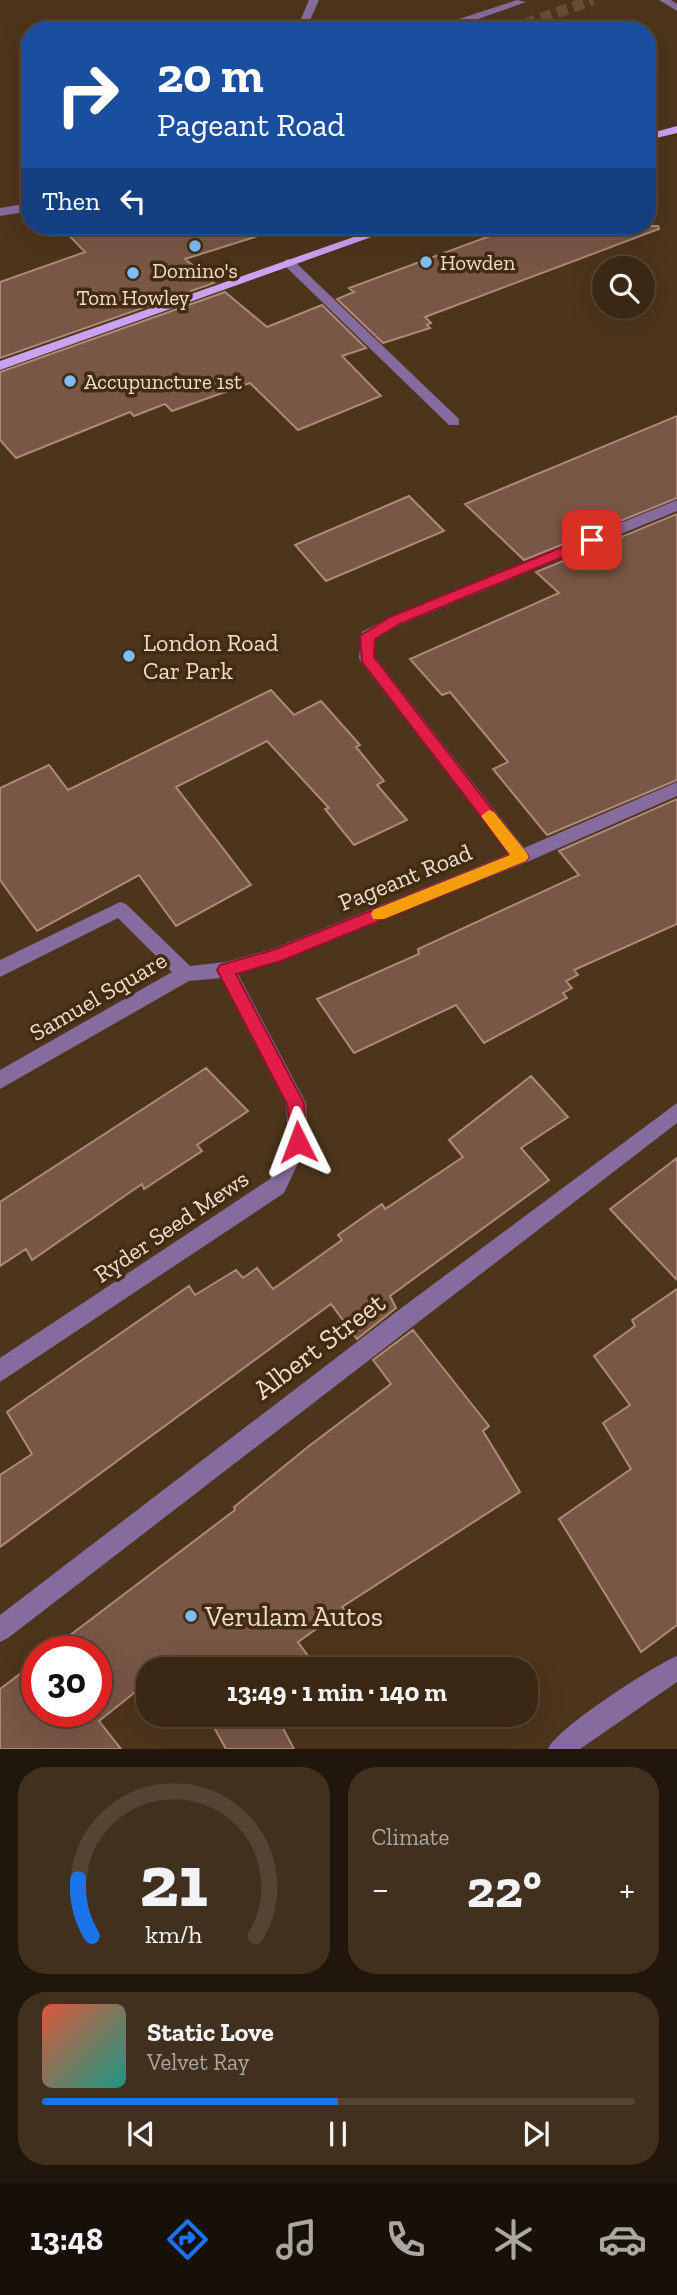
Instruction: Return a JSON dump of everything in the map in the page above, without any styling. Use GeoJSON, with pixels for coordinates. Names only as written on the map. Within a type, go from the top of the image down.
{"type":"FeatureCollection","features":[{"type":"Feature","properties":{"kind":"main road"},"geometry":{"type":"LineString","coordinates":[[656,135],[677,129]]}},
{"type":"Feature","properties":{"kind":"main road"},"geometry":{"type":"LineString","coordinates":[[0,366],[370,235]]}},
{"type":"Feature","properties":{"kind":"street"},"geometry":{"type":"LineString","coordinates":[[664,0],[677,8]]}},
{"type":"Feature","properties":{"kind":"street"},"geometry":{"type":"LineString","coordinates":[[463,21],[521,2]]}},
{"type":"Feature","properties":{"kind":"street"},"geometry":{"type":"LineString","coordinates":[[304,21],[312,3]]}},
{"type":"Feature","properties":{"kind":"street"},"geometry":{"type":"LineString","coordinates":[[0,212],[21,208]]}},
{"type":"Feature","properties":{"kind":"street"},"geometry":{"type":"LineString","coordinates":[[289,263],[454,422]]}},
{"type":"Feature","properties":{"kind":"street"},"geometry":{"type":"LineString","coordinates":[[521,857],[367,658],[368,636],[395,621],[677,505]]}},
{"type":"Feature","properties":{"kind":"street","name":"Pageant Road"},"geometry":{"type":"LineString","coordinates":[[226,970],[275,956],[521,857],[677,789]]}},
{"type":"Feature","properties":{"kind":"street"},"geometry":{"type":"LineString","coordinates":[[0,969],[120,909],[186,974]]}},
{"type":"Feature","properties":{"kind":"street","name":"Samuel Square"},"geometry":{"type":"LineString","coordinates":[[0,1080],[186,974],[226,970]]}},
{"type":"Feature","properties":{"kind":"street","name":"Ryder Seed Mews"},"geometry":{"type":"LineString","coordinates":[[0,1371],[277,1186],[298,1142],[296,1103],[226,970]]}},
{"type":"Feature","properties":{"kind":"street","name":"Albert Street"},"geometry":{"type":"LineString","coordinates":[[0,1630],[403,1319],[677,1112]]}},
{"type":"Feature","properties":{"kind":"street"},"geometry":{"type":"LineString","coordinates":[[560,1749],[596,1721],[677,1668]]}},
{"type":"Feature","properties":{"kind":"building"},"geometry":{"type":"Polygon","coordinates":[[[69,235],[261,235],[185,259],[214,283],[0,358],[0,282],[85,252],[69,235]]]}},
{"type":"Feature","properties":{"kind":"building"},"geometry":{"type":"Polygon","coordinates":[[[493,235],[643,235],[425,317],[431,323],[427,325],[430,328],[383,343],[337,299],[354,292],[349,288],[493,235]]]}},
{"type":"Feature","properties":{"kind":"building"},"geometry":{"type":"Polygon","coordinates":[[[225,292],[267,327],[322,305],[366,348],[342,356],[381,396],[298,430],[250,383],[172,411],[165,404],[134,416],[130,412],[16,458],[0,440],[0,372],[225,292]]]}},
{"type":"Feature","properties":{"kind":"building"},"geometry":{"type":"Polygon","coordinates":[[[677,416],[677,498],[524,560],[465,504],[677,416]]]}},
{"type":"Feature","properties":{"kind":"building"},"geometry":{"type":"Polygon","coordinates":[[[409,496],[444,531],[326,581],[295,545],[409,496]]]}},
{"type":"Feature","properties":{"kind":"building"},"geometry":{"type":"Polygon","coordinates":[[[677,514],[677,780],[547,835],[493,769],[508,762],[450,692],[442,695],[410,659],[559,593],[536,572],[677,514]]]}},
{"type":"Feature","properties":{"kind":"building"},"geometry":{"type":"Polygon","coordinates":[[[271,690],[294,715],[321,701],[360,745],[356,747],[384,781],[377,785],[407,820],[354,845],[325,809],[329,808],[267,741],[176,787],[251,885],[176,926],[139,875],[37,931],[0,880],[0,788],[49,765],[68,790],[271,690]]]}},
{"type":"Feature","properties":{"kind":"building"},"geometry":{"type":"Polygon","coordinates":[[[677,799],[677,924],[574,970],[578,975],[566,981],[572,988],[563,993],[567,998],[484,1043],[456,1005],[354,1053],[317,999],[419,954],[418,949],[579,875],[559,851],[677,799]]]}},
{"type":"Feature","properties":{"kind":"building"},"geometry":{"type":"Polygon","coordinates":[[[206,1068],[248,1111],[197,1145],[202,1151],[144,1189],[142,1184],[32,1260],[26,1249],[0,1266],[0,1202],[206,1068]]]}},
{"type":"Feature","properties":{"kind":"building"},"geometry":{"type":"Polygon","coordinates":[[[531,1076],[568,1117],[521,1148],[549,1180],[390,1296],[396,1308],[357,1339],[331,1304],[0,1547],[0,1475],[32,1454],[7,1412],[189,1286],[195,1295],[236,1270],[243,1278],[257,1268],[273,1289],[342,1240],[338,1235],[382,1204],[385,1209],[463,1157],[449,1140],[531,1076]]]}},
{"type":"Feature","properties":{"kind":"building"},"geometry":{"type":"Polygon","coordinates":[[[677,1158],[677,1280],[610,1209],[677,1158]]]}},
{"type":"Feature","properties":{"kind":"building"},"geometry":{"type":"Polygon","coordinates":[[[677,1289],[677,1625],[641,1652],[559,1519],[631,1469],[603,1423],[630,1405],[594,1356],[635,1326],[632,1320],[677,1289]]]}},
{"type":"Feature","properties":{"kind":"building"},"geometry":{"type":"Polygon","coordinates":[[[413,1330],[489,1426],[483,1431],[520,1492],[342,1607],[344,1609],[298,1642],[306,1657],[136,1657],[136,1691],[112,1711],[112,1636],[69,1636],[235,1510],[234,1507],[309,1446],[391,1384],[373,1360],[413,1330]]]}},
{"type":"Feature","properties":{"kind":"building"},"geometry":{"type":"Polygon","coordinates":[[[21,1673],[21,1727],[104,1727],[121,1749],[0,1749],[0,1689],[21,1673]]]}},
{"type":"Feature","properties":{"kind":"building"},"geometry":{"type":"Polygon","coordinates":[[[214,1727],[282,1727],[294,1749],[226,1749],[214,1727]]]}},
{"type":"Feature","properties":{"kind":"tunnel"},"geometry":{"type":"LineString","coordinates":[[534,21],[593,0]]}},
{"type":"Feature","properties":{"kind":"slow traffic"},"geometry":{"type":"LineString","coordinates":[[379,914],[521,857],[489,816]]}},
{"type":"Feature","properties":{"kind":"place","name":"Domino's"},"geometry":{"type":"Point","coordinates":[195,246]}},
{"type":"Feature","properties":{"kind":"place","name":"Howden"},"geometry":{"type":"Point","coordinates":[426,262]}},
{"type":"Feature","properties":{"kind":"place","name":"Tom Howley"},"geometry":{"type":"Point","coordinates":[133,273]}},
{"type":"Feature","properties":{"kind":"place","name":"Accupuncture 1st"},"geometry":{"type":"Point","coordinates":[70,381]}},
{"type":"Feature","properties":{"kind":"place","name":"London Road Car Park"},"geometry":{"type":"Point","coordinates":[129,656]}},
{"type":"Feature","properties":{"kind":"place","name":"Verulam Autos"},"geometry":{"type":"Point","coordinates":[191,1616]}},
{"type":"Feature","properties":{"kind":"route"},"geometry":{"type":"LineString","coordinates":[[298,1142],[296,1103],[226,970],[275,956],[521,857],[367,658],[368,636],[395,621],[592,540]]}}]}
